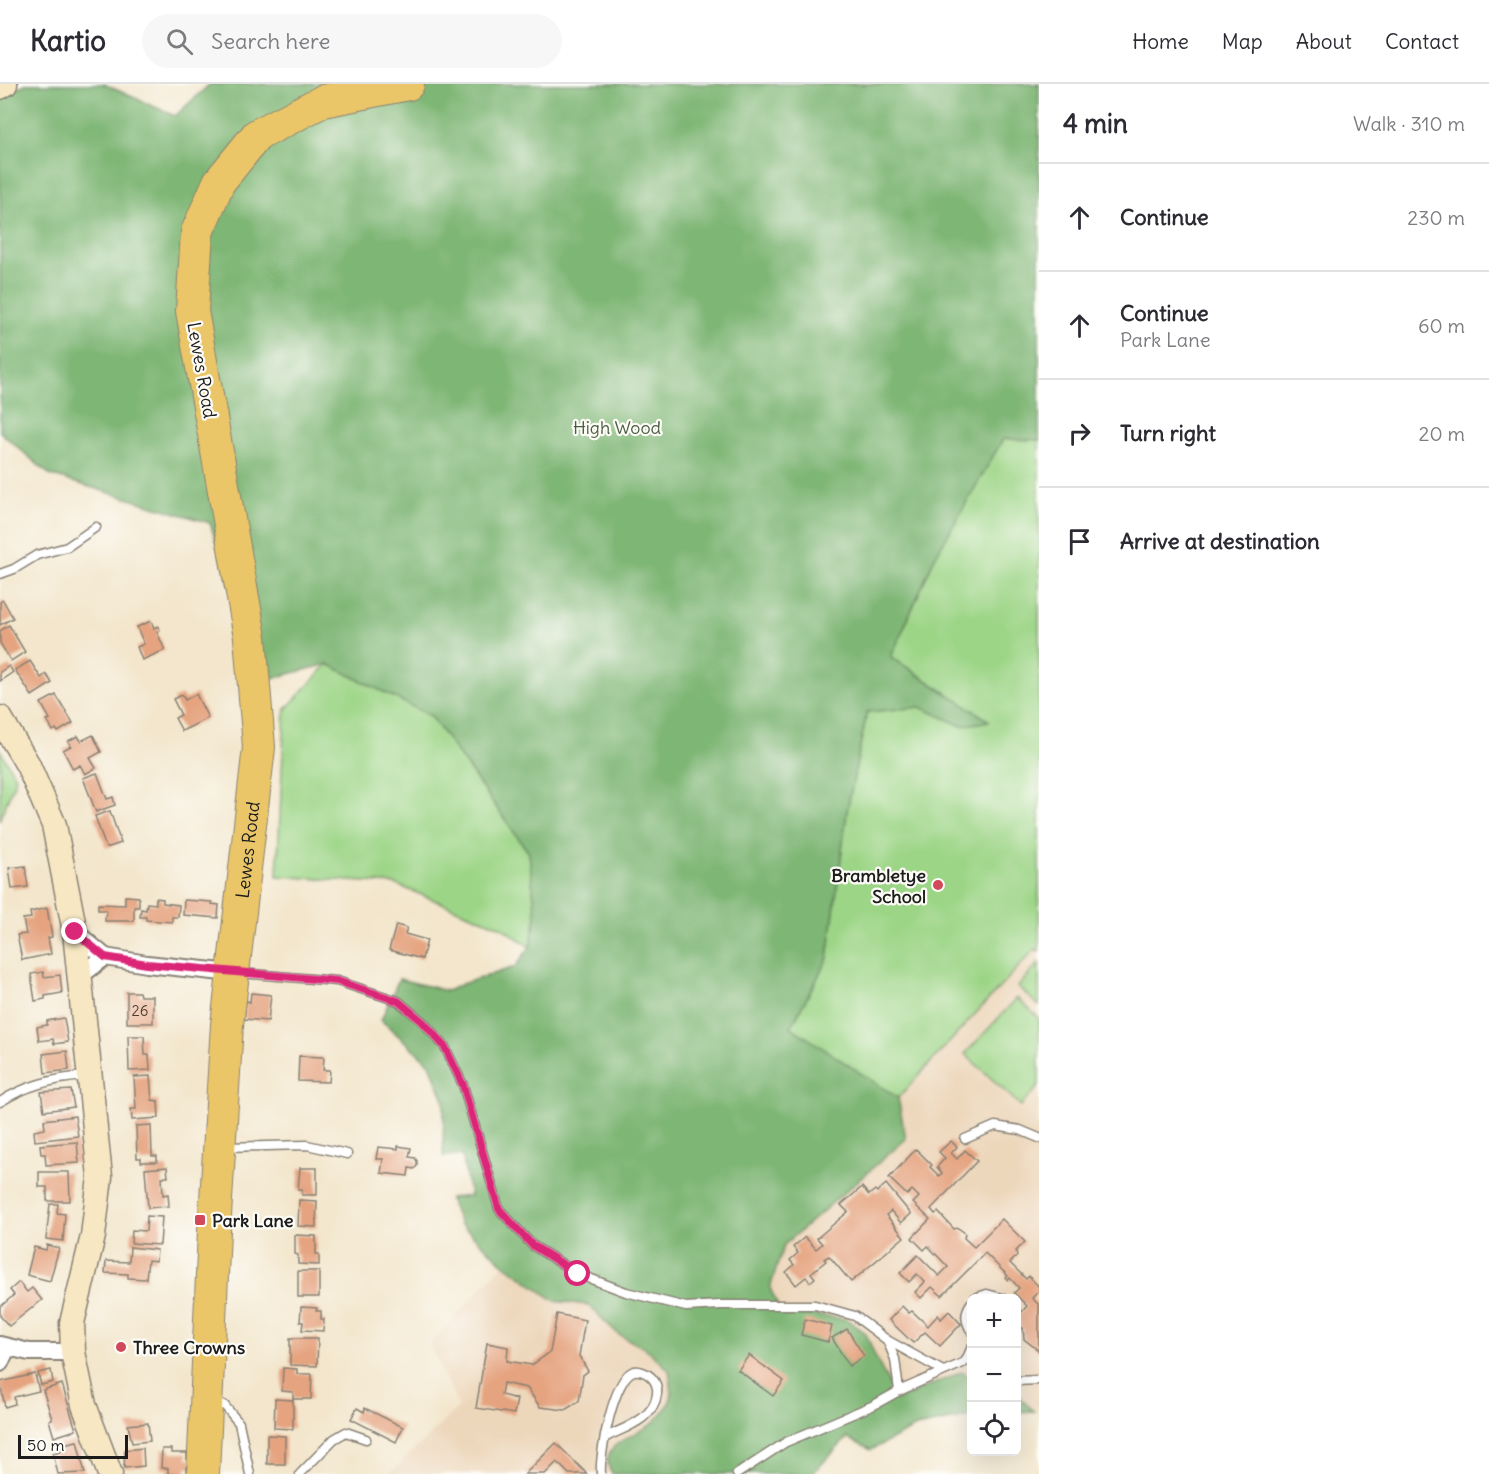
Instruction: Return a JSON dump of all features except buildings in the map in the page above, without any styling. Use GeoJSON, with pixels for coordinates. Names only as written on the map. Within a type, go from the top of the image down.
{"type":"FeatureCollection","features":[{"type":"Feature","properties":{"kind":"highway","name":"Lewes Road"},"geometry":{"type":"LineString","coordinates":[[203,1474],[214,1231],[232,973],[259,747],[250,637],[192,311],[197,232],[219,182],[257,135],[323,101],[408,84]]}},
{"type":"Feature","properties":{"kind":"street"},"geometry":{"type":"LineString","coordinates":[[0,87],[5,84]]}},
{"type":"Feature","properties":{"kind":"street"},"geometry":{"type":"LineString","coordinates":[[0,718],[28,765],[54,825],[75,932],[100,1176],[93,1236],[72,1323],[73,1352],[84,1405],[110,1474]]}},
{"type":"Feature","properties":{"kind":"street"},"geometry":{"type":"LineString","coordinates":[[75,932],[105,957],[232,973]]}},
{"type":"Feature","properties":{"kind":"street"},"geometry":{"type":"LineString","coordinates":[[80,976],[105,957]]}},
{"type":"Feature","properties":{"kind":"street"},"geometry":{"type":"LineString","coordinates":[[2,1352],[73,1352]]}},
{"type":"Feature","properties":{"kind":"lane"},"geometry":{"type":"LineString","coordinates":[[0,574],[14,569],[37,555],[67,547],[96,527]]}},
{"type":"Feature","properties":{"kind":"lane"},"geometry":{"type":"LineString","coordinates":[[232,973],[337,981],[398,1001],[423,1022],[445,1047],[463,1085],[499,1209],[532,1245],[578,1274],[626,1292],[686,1307],[815,1305],[855,1316],[887,1340],[944,1371]]}},
{"type":"Feature","properties":{"kind":"lane"},"geometry":{"type":"LineString","coordinates":[[0,1102],[44,1082],[59,1078],[90,1076]]}},
{"type":"Feature","properties":{"kind":"lane"},"geometry":{"type":"LineString","coordinates":[[965,1139],[995,1126],[1020,1130],[1039,1138]]}},
{"type":"Feature","properties":{"kind":"lane"},"geometry":{"type":"LineString","coordinates":[[220,1147],[307,1145],[347,1154]]}},
{"type":"Feature","properties":{"kind":"lane"},"geometry":{"type":"LineString","coordinates":[[887,1340],[895,1359],[899,1391]]}},
{"type":"Feature","properties":{"kind":"lane"},"geometry":{"type":"LineString","coordinates":[[737,1474],[786,1442],[874,1405],[944,1371],[967,1365]]}},
{"type":"Feature","properties":{"kind":"lane"},"geometry":{"type":"LineString","coordinates":[[601,1474],[602,1449],[615,1396],[626,1375],[640,1371],[647,1374],[658,1389],[654,1407],[636,1423],[606,1437]]}},
{"type":"Feature","properties":{"kind":"lane"},"geometry":{"type":"LineString","coordinates":[[1021,1381],[1039,1380]]}},
{"type":"Feature","properties":{"kind":"lane"},"geometry":{"type":"LineString","coordinates":[[207,1401],[224,1405],[238,1423],[249,1474]]}},
{"type":"Feature","properties":{"kind":"lane"},"geometry":{"type":"LineString","coordinates":[[300,1474],[334,1439],[346,1432],[366,1439]]}},
{"type":"Feature","properties":{"kind":"shaded area","name":"Brambletye School"},"geometry":{"type":"Polygon","coordinates":[[[1039,440],[1039,1409],[1021,1411],[1021,1294],[967,1294],[967,1417],[916,1427],[871,1450],[847,1438],[812,1474],[389,1474],[459,1407],[429,1345],[504,1264],[522,1241],[770,1288],[784,1245],[906,1139],[898,1098],[1039,440]]]}},
{"type":"Feature","properties":{"kind":"green space","name":"High Wood"},"geometry":{"type":"Polygon","coordinates":[[[25,84],[104,84],[175,116],[210,84],[1039,84],[1039,440],[1003,439],[935,557],[891,657],[989,721],[962,726],[920,707],[867,712],[847,811],[828,958],[791,1027],[898,1098],[906,1139],[784,1245],[770,1288],[780,1311],[846,1319],[866,1334],[897,1400],[961,1372],[967,1375],[967,1417],[916,1427],[871,1450],[847,1438],[812,1474],[692,1474],[689,1472],[687,1474],[612,1474],[608,1464],[612,1448],[652,1424],[668,1405],[672,1391],[669,1370],[645,1348],[619,1335],[588,1305],[555,1301],[504,1264],[460,1224],[449,1198],[470,1196],[462,1155],[443,1156],[444,1100],[430,1064],[381,1020],[399,979],[447,991],[515,967],[530,947],[536,917],[529,853],[431,716],[328,664],[261,681],[210,523],[50,475],[0,432],[0,98],[25,84]]]}},
{"type":"Feature","properties":{"kind":"green space"},"geometry":{"type":"Polygon","coordinates":[[[1003,439],[1039,440],[1039,951],[1035,949],[898,1098],[791,1027],[828,958],[847,811],[867,712],[920,707],[962,726],[988,720],[891,657],[935,557],[1003,439]]]}},
{"type":"Feature","properties":{"kind":"green space"},"geometry":{"type":"Polygon","coordinates":[[[328,664],[431,716],[529,853],[536,917],[530,947],[501,927],[395,884],[277,876],[285,710],[328,664]]]}},
{"type":"Feature","properties":{"kind":"green space"},"geometry":{"type":"Polygon","coordinates":[[[0,750],[16,778],[0,820],[0,750]]]}},
{"type":"Feature","properties":{"kind":"green space"},"geometry":{"type":"Polygon","coordinates":[[[1039,963],[1039,1006],[1018,987],[1039,963]]]}},
{"type":"Feature","properties":{"kind":"green space"},"geometry":{"type":"Polygon","coordinates":[[[1017,998],[1039,1018],[1039,1086],[1021,1106],[965,1054],[1017,998]]]}},
{"type":"Feature","properties":{"kind":"green space"},"geometry":{"type":"Polygon","coordinates":[[[1021,1399],[1034,1411],[1021,1412],[1021,1399]]]}},
{"type":"Feature","properties":{"kind":"place","name":"Brambletye School"},"geometry":{"type":"Point","coordinates":[938,885]}},
{"type":"Feature","properties":{"kind":"place","name":"Park Lane"},"geometry":{"type":"Point","coordinates":[200,1220]}},
{"type":"Feature","properties":{"kind":"place","name":"Three Crowns"},"geometry":{"type":"Point","coordinates":[121,1347]}},
{"type":"Feature","properties":{"kind":"route"},"geometry":{"type":"LineString","coordinates":[[75,932],[105,957],[232,973],[337,981],[398,1001],[423,1022],[445,1047],[463,1085],[499,1209],[532,1245],[578,1274]]}}]}
